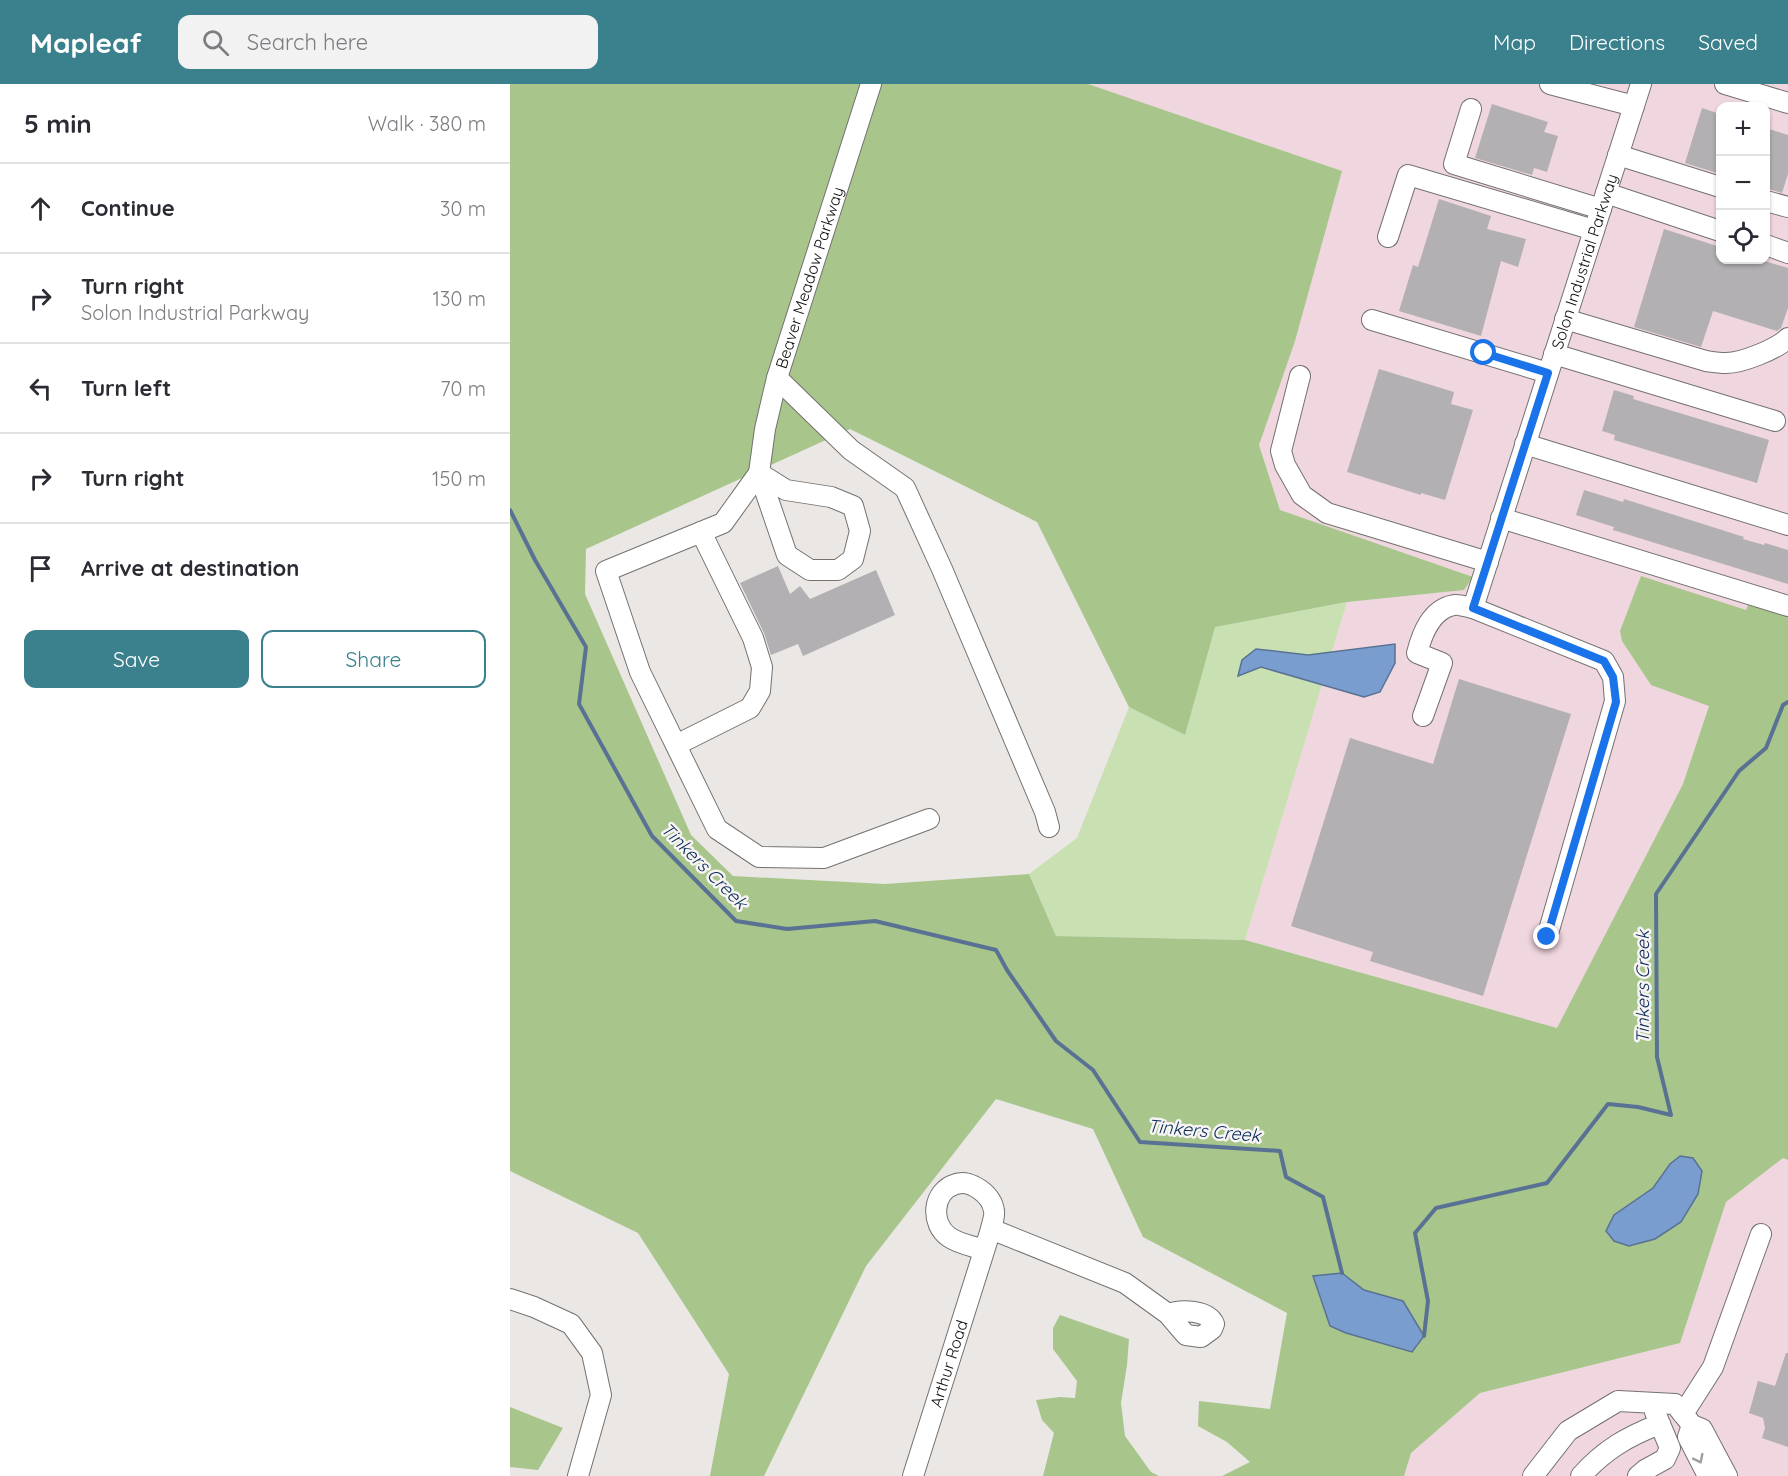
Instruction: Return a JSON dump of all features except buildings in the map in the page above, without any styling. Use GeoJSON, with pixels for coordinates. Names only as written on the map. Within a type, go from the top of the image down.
{"type":"FeatureCollection","features":[{"type":"Feature","properties":{"kind":"street","name":"Beaver Meadow Parkway"},"geometry":{"type":"LineString","coordinates":[[759,473],[765,429],[777,378],[871,84]]}},
{"type":"Feature","properties":{"kind":"street"},"geometry":{"type":"LineString","coordinates":[[1550,84],[1634,106]]}},
{"type":"Feature","properties":{"kind":"street","name":"Solon Industrial Parkway"},"geometry":{"type":"LineString","coordinates":[[1473,608],[1641,84]]}},
{"type":"Feature","properties":{"kind":"street"},"geometry":{"type":"LineString","coordinates":[[1725,84],[1788,103]]}},
{"type":"Feature","properties":{"kind":"street"},"geometry":{"type":"LineString","coordinates":[[1471,109],[1454,164],[1716,230]]}},
{"type":"Feature","properties":{"kind":"street"},"geometry":{"type":"LineString","coordinates":[[1618,155],[1716,186]]}},
{"type":"Feature","properties":{"kind":"street"},"geometry":{"type":"LineString","coordinates":[[1388,237],[1408,175],[1594,230]]}},
{"type":"Feature","properties":{"kind":"street"},"geometry":{"type":"LineString","coordinates":[[1770,202],[1788,207]]}},
{"type":"Feature","properties":{"kind":"street"},"geometry":{"type":"LineString","coordinates":[[1770,246],[1788,253]]}},
{"type":"Feature","properties":{"kind":"street"},"geometry":{"type":"LineString","coordinates":[[1565,319],[1706,361],[1726,363],[1744,360],[1782,344],[1788,338]]}},
{"type":"Feature","properties":{"kind":"street"},"geometry":{"type":"LineString","coordinates":[[1372,320],[1775,421]]}},
{"type":"Feature","properties":{"kind":"street"},"geometry":{"type":"LineString","coordinates":[[1300,376],[1281,451],[1285,465],[1302,495],[1327,513],[1488,562]]}},
{"type":"Feature","properties":{"kind":"street"},"geometry":{"type":"LineString","coordinates":[[777,378],[851,450],[905,488],[942,569],[1045,812],[1049,827]]}},
{"type":"Feature","properties":{"kind":"street"},"geometry":{"type":"LineString","coordinates":[[1525,444],[1788,525]]}},
{"type":"Feature","properties":{"kind":"street"},"geometry":{"type":"LineString","coordinates":[[759,473],[786,490],[831,497],[853,506],[860,531],[853,558],[838,570],[810,570],[786,555],[759,473]]}},
{"type":"Feature","properties":{"kind":"street"},"geometry":{"type":"LineString","coordinates":[[759,473],[723,523],[606,571],[640,672],[717,829],[759,857],[824,858],[929,819]]}},
{"type":"Feature","properties":{"kind":"street"},"geometry":{"type":"LineString","coordinates":[[1501,519],[1788,606]]}},
{"type":"Feature","properties":{"kind":"street"},"geometry":{"type":"LineString","coordinates":[[676,745],[750,708],[760,691],[762,667],[753,638],[701,532]]}},
{"type":"Feature","properties":{"kind":"street"},"geometry":{"type":"LineString","coordinates":[[1423,716],[1442,663],[1417,652],[1423,631],[1440,611],[1455,605],[1473,608],[1604,661],[1613,677],[1616,702],[1547,937]]}},
{"type":"Feature","properties":{"kind":"street","name":"Arthur Road"},"geometry":{"type":"LineString","coordinates":[[914,1476],[991,1229],[994,1211],[984,1192],[967,1183],[955,1184],[939,1199],[936,1210],[937,1222],[949,1237],[984,1250]]}},
{"type":"Feature","properties":{"kind":"street"},"geometry":{"type":"LineString","coordinates":[[991,1229],[1125,1283],[1168,1314]]}},
{"type":"Feature","properties":{"kind":"street"},"geometry":{"type":"LineString","coordinates":[[1708,1476],[1688,1437],[1687,1420],[1713,1367],[1761,1234]]}},
{"type":"Feature","properties":{"kind":"street"},"geometry":{"type":"LineString","coordinates":[[510,1299],[571,1324],[592,1353],[601,1395],[578,1476]]}},
{"type":"Feature","properties":{"kind":"street"},"geometry":{"type":"LineString","coordinates":[[1533,1476],[1568,1431],[1618,1401],[1675,1404],[1687,1420],[1702,1430],[1727,1476]]}},
{"type":"Feature","properties":{"kind":"street"},"geometry":{"type":"LineString","coordinates":[[1638,1476],[1665,1459],[1670,1448],[1652,1404]]}},
{"type":"Feature","properties":{"kind":"street"},"geometry":{"type":"LineString","coordinates":[[1581,1476],[1618,1443],[1660,1424]]}},
{"type":"Feature","properties":{"kind":"shaded area"},"geometry":{"type":"Polygon","coordinates":[[[1088,84],[1788,84],[1788,606],[1709,705],[1683,784],[1557,1028],[1245,940],[1347,602],[1464,590],[1473,577],[1280,510],[1259,445],[1342,171],[1088,84]]]}},
{"type":"Feature","properties":{"kind":"shaded area"},"geometry":{"type":"Polygon","coordinates":[[[1783,1158],[1788,1160],[1788,1476],[1404,1476],[1411,1453],[1480,1393],[1680,1343],[1726,1202],[1783,1158]]]}},
{"type":"Feature","properties":{"kind":"green space"},"geometry":{"type":"Polygon","coordinates":[[[510,84],[1088,84],[1342,171],[1295,341],[1259,445],[1280,510],[1473,577],[1464,590],[1347,602],[1215,627],[1185,735],[1129,707],[1037,522],[850,429],[586,549],[585,594],[691,835],[733,876],[885,884],[1029,874],[1056,936],[1245,940],[1557,1028],[1683,784],[1709,706],[1651,685],[1622,641],[1620,631],[1641,576],[1746,610],[1752,595],[1788,606],[1788,1160],[1783,1158],[1726,1202],[1680,1343],[1480,1393],[1411,1453],[1404,1476],[1222,1476],[1250,1462],[1227,1442],[1198,1426],[1199,1401],[1270,1409],[1287,1313],[1143,1237],[1093,1129],[996,1099],[866,1266],[764,1476],[710,1476],[729,1374],[638,1233],[510,1171],[510,84]],[[1342,1273],[1313,1276],[1330,1326],[1346,1333],[1412,1352],[1403,1301],[1364,1290],[1342,1273]]]}},
{"type":"Feature","properties":{"kind":"green space"},"geometry":{"type":"Polygon","coordinates":[[[1347,602],[1245,940],[1056,936],[1029,874],[1077,838],[1129,707],[1185,735],[1214,627],[1347,602]]]}},
{"type":"Feature","properties":{"kind":"green space"},"geometry":{"type":"Polygon","coordinates":[[[1060,1315],[1129,1339],[1121,1403],[1125,1436],[1151,1472],[1159,1476],[1043,1476],[1054,1433],[1042,1420],[1036,1400],[1075,1398],[1077,1381],[1053,1349],[1053,1328],[1060,1315]]]}},
{"type":"Feature","properties":{"kind":"green space"},"geometry":{"type":"Polygon","coordinates":[[[510,1407],[563,1428],[538,1470],[510,1467],[510,1407]]]}},
{"type":"Feature","properties":{"kind":"water"},"geometry":{"type":"Polygon","coordinates":[[[1395,644],[1395,663],[1380,692],[1364,697],[1261,667],[1238,676],[1242,660],[1256,649],[1308,655],[1395,644]]]}},
{"type":"Feature","properties":{"kind":"water"},"geometry":{"type":"Polygon","coordinates":[[[1680,1156],[1693,1158],[1702,1171],[1698,1194],[1681,1222],[1655,1239],[1629,1246],[1614,1241],[1606,1231],[1614,1215],[1653,1188],[1670,1164],[1680,1156]]]}},
{"type":"Feature","properties":{"kind":"water"},"geometry":{"type":"Polygon","coordinates":[[[1342,1273],[1364,1290],[1403,1301],[1424,1336],[1412,1352],[1346,1333],[1330,1326],[1313,1276],[1342,1273]]]}},
{"type":"Feature","properties":{"kind":"waterway","name":"Tinkers Creek"},"geometry":{"type":"LineString","coordinates":[[510,510],[535,560],[586,647],[579,704],[652,836],[736,921],[787,929],[875,921],[996,950],[1007,970],[1056,1041],[1093,1070],[1140,1142],[1280,1151],[1286,1177],[1323,1197],[1342,1273]]}},
{"type":"Feature","properties":{"kind":"waterway","name":"Tinkers Creek"},"geometry":{"type":"LineString","coordinates":[[1424,1336],[1428,1301],[1415,1233],[1436,1208],[1547,1183],[1608,1104],[1638,1107],[1671,1115],[1657,1057],[1656,894],[1739,771],[1766,748],[1783,705],[1788,702]]}},
{"type":"Feature","properties":{"kind":"route"},"geometry":{"type":"LineString","coordinates":[[1484,353],[1548,373],[1473,608],[1604,661],[1613,677],[1616,702],[1547,937]]}}]}
